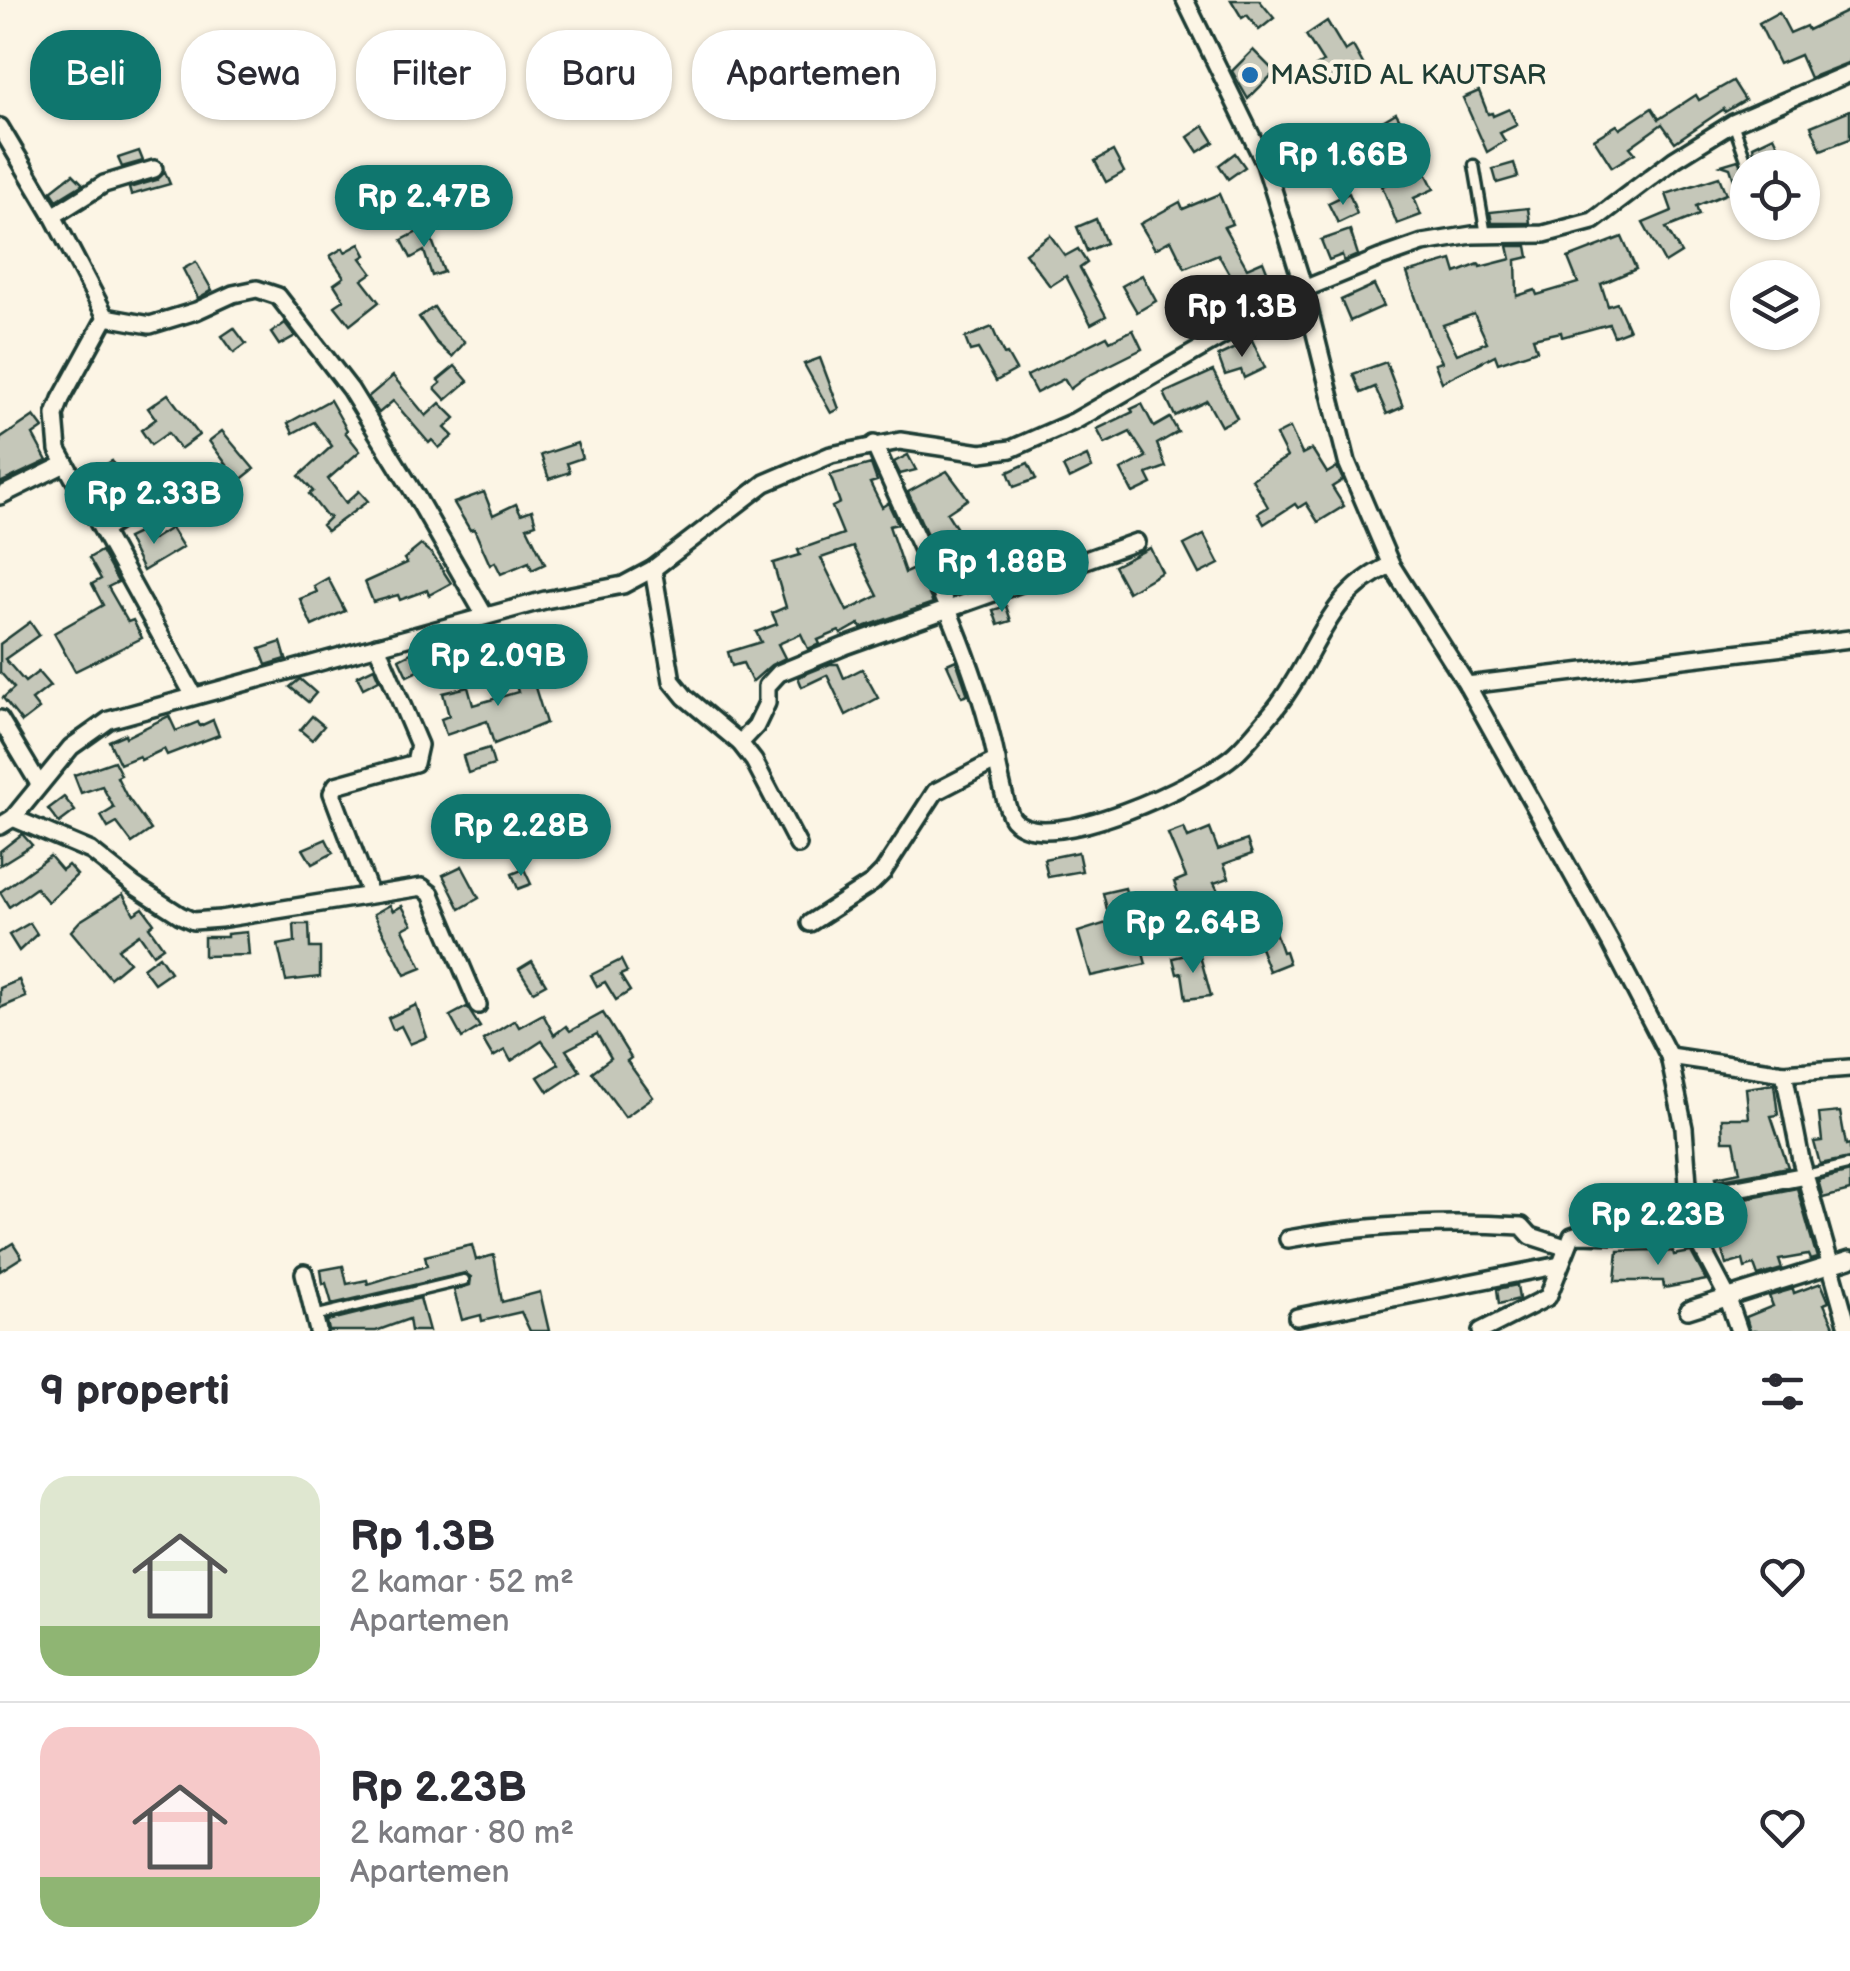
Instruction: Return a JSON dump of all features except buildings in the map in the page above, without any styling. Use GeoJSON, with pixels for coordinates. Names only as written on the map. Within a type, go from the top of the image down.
{"type":"FeatureCollection","features":[{"type":"Feature","properties":{"kind":"street"},"geometry":{"type":"LineString","coordinates":[[1185,0],[1265,164],[1304,289],[1347,462],[1391,565],[1467,685],[1669,1056],[1684,1128],[1696,1237],[1727,1296],[1739,1331]]}},
{"type":"Feature","properties":{"kind":"street"},"geometry":{"type":"LineString","coordinates":[[478,1005],[431,894],[422,887],[193,921],[134,886],[91,851],[7,822],[71,747],[110,720],[545,600],[622,585],[653,570],[765,483],[805,464],[874,444],[900,441],[981,454],[1011,450],[1075,421],[1304,289],[1423,242],[1544,234],[1592,221],[1675,159],[1733,123],[1850,73]]}},
{"type":"Feature","properties":{"kind":"street"},"geometry":{"type":"LineString","coordinates":[[0,127],[54,216],[106,317]]}},
{"type":"Feature","properties":{"kind":"street"},"geometry":{"type":"LineString","coordinates":[[54,216],[104,184],[154,169]]}},
{"type":"Feature","properties":{"kind":"street"},"geometry":{"type":"LineString","coordinates":[[106,317],[150,326],[233,294],[257,289],[278,296],[350,389],[485,616]]}},
{"type":"Feature","properties":{"kind":"street"},"geometry":{"type":"LineString","coordinates":[[106,317],[55,415],[58,450],[194,696]]}},
{"type":"Feature","properties":{"kind":"street"},"geometry":{"type":"LineString","coordinates":[[874,444],[981,694],[1012,819],[1024,827],[1074,828],[1130,809],[1204,775],[1235,754],[1301,672],[1329,616],[1347,593],[1391,565]]}},
{"type":"Feature","properties":{"kind":"street"},"geometry":{"type":"LineString","coordinates":[[0,496],[66,464]]}},
{"type":"Feature","properties":{"kind":"street"},"geometry":{"type":"LineString","coordinates":[[740,744],[756,726],[766,703],[767,686],[779,672],[1136,542]]}},
{"type":"Feature","properties":{"kind":"street"},"geometry":{"type":"LineString","coordinates":[[653,570],[672,681],[685,698],[740,744],[754,761],[798,845]]}},
{"type":"Feature","properties":{"kind":"street"},"geometry":{"type":"LineString","coordinates":[[1467,685],[1850,639]]}},
{"type":"Feature","properties":{"kind":"street"},"geometry":{"type":"LineString","coordinates":[[370,894],[332,792],[336,786],[415,763],[419,745],[378,646]]}},
{"type":"Feature","properties":{"kind":"street"},"geometry":{"type":"LineString","coordinates":[[0,719],[39,784]]}},
{"type":"Feature","properties":{"kind":"street"},"geometry":{"type":"LineString","coordinates":[[810,923],[883,872],[935,792],[998,760]]}},
{"type":"Feature","properties":{"kind":"street"},"geometry":{"type":"LineString","coordinates":[[1669,1056],[1784,1073],[1850,1068]]}},
{"type":"Feature","properties":{"kind":"street"},"geometry":{"type":"LineString","coordinates":[[1784,1073],[1806,1175],[1850,1331]]}},
{"type":"Feature","properties":{"kind":"street"},"geometry":{"type":"LineString","coordinates":[[1689,1197],[1806,1175]]}},
{"type":"Feature","properties":{"kind":"street"},"geometry":{"type":"LineString","coordinates":[[1288,1239],[1336,1230],[1470,1222],[1522,1226],[1531,1236],[1565,1247]]}},
{"type":"Feature","properties":{"kind":"street"},"geometry":{"type":"LineString","coordinates":[[1481,1331],[1548,1297],[1572,1236],[1696,1237]]}},
{"type":"Feature","properties":{"kind":"street"},"geometry":{"type":"LineString","coordinates":[[1688,1310],[1850,1258]]}},
{"type":"Feature","properties":{"kind":"street"},"geometry":{"type":"LineString","coordinates":[[1297,1317],[1560,1265]]}},
{"type":"Feature","properties":{"kind":"street"},"geometry":{"type":"LineString","coordinates":[[304,1273],[316,1324]]}},
{"type":"Feature","properties":{"kind":"lane"},"geometry":{"type":"LineString","coordinates":[[1733,123],[1743,150]]}},
{"type":"Feature","properties":{"kind":"lane"},"geometry":{"type":"LineString","coordinates":[[1474,165],[1486,235]]}},
{"type":"Feature","properties":{"kind":"lane"},"geometry":{"type":"LineString","coordinates":[[104,534],[158,500]]}},
{"type":"Feature","properties":{"kind":"lane"},"geometry":{"type":"LineString","coordinates":[[1806,1175],[1847,1165]]}},
{"type":"Feature","properties":{"kind":"lane"},"geometry":{"type":"LineString","coordinates":[[316,1324],[464,1280]]}},
{"type":"Feature","properties":{"kind":"place","name":"MASJID AL KAUTSAR"},"geometry":{"type":"Point","coordinates":[1250,75]}}]}
